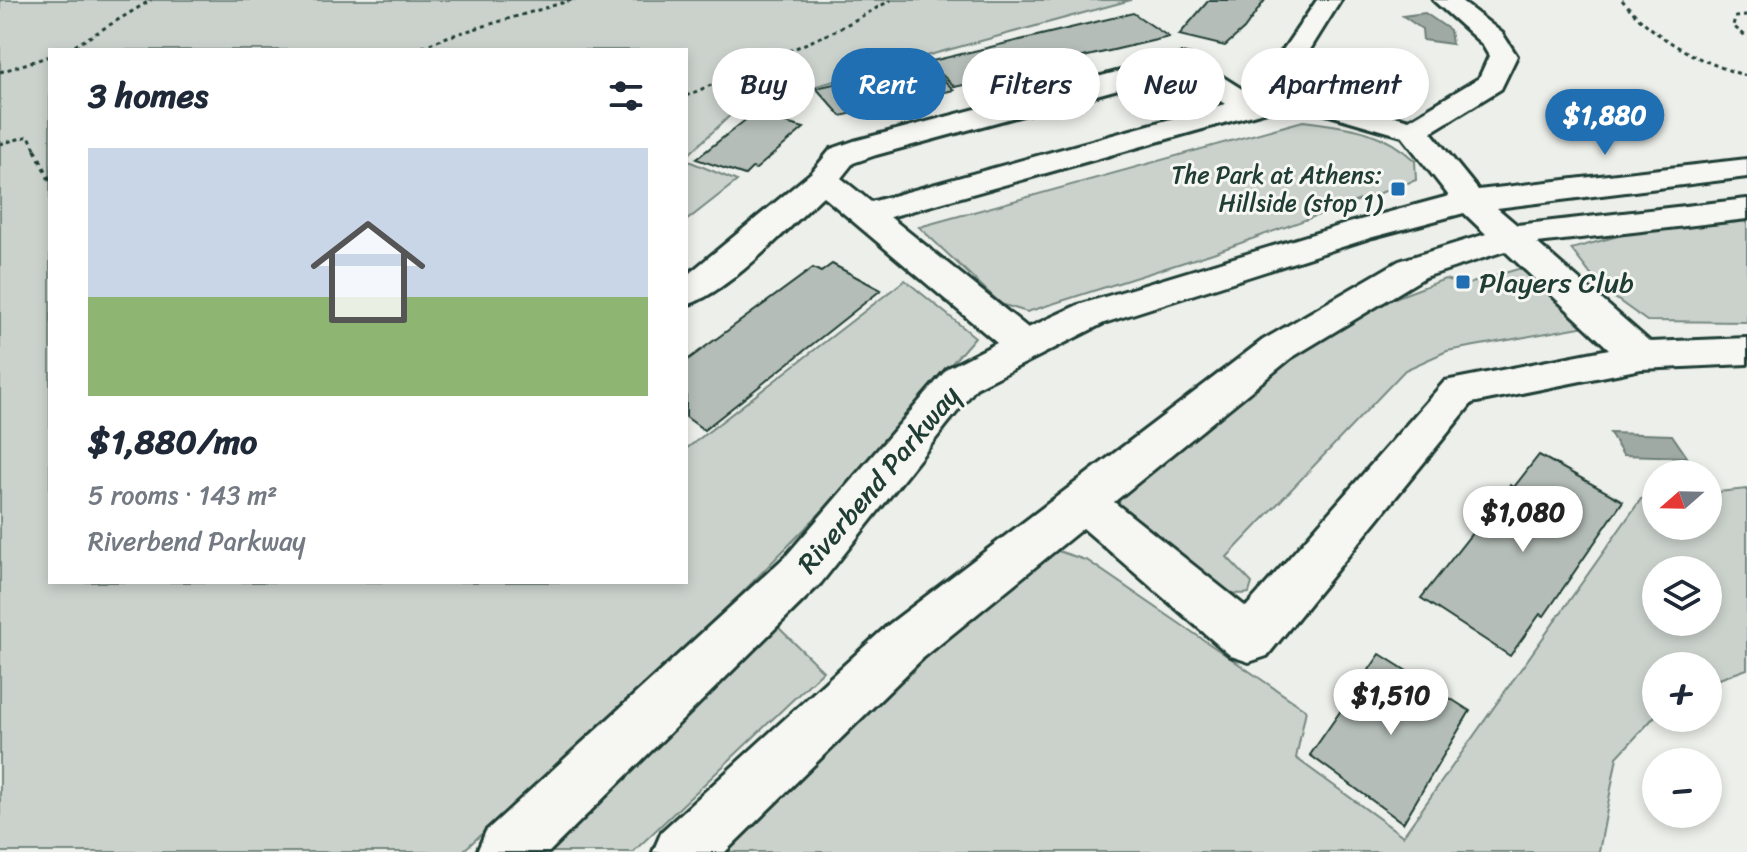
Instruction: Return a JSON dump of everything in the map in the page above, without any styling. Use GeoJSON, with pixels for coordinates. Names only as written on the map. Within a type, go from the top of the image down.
{"type":"FeatureCollection","features":[{"type":"Feature","properties":{"kind":"street"},"geometry":{"type":"LineString","coordinates":[[1298,48],[1329,0]]}},
{"type":"Feature","properties":{"kind":"street"},"geometry":{"type":"LineString","coordinates":[[1413,130],[1491,83],[1503,56],[1493,39],[1445,0]]}},
{"type":"Feature","properties":{"kind":"street"},"geometry":{"type":"LineString","coordinates":[[688,292],[719,270],[823,179],[842,156],[865,148],[1181,63],[1241,101]]}},
{"type":"Feature","properties":{"kind":"street"},"geometry":{"type":"LineString","coordinates":[[867,213],[1241,108]]}},
{"type":"Feature","properties":{"kind":"street"},"geometry":{"type":"LineString","coordinates":[[1378,120],[1413,130],[1470,201],[1641,356]]}},
{"type":"Feature","properties":{"kind":"street","name":"Riverbend Parkway"},"geometry":{"type":"LineString","coordinates":[[507,852],[804,569],[962,378],[1091,314],[1361,230],[1470,201],[1747,168]]}},
{"type":"Feature","properties":{"kind":"street"},"geometry":{"type":"LineString","coordinates":[[823,179],[1024,345]]}},
{"type":"Feature","properties":{"kind":"street"},"geometry":{"type":"LineString","coordinates":[[683,852],[905,642],[1277,349],[1412,269],[1523,234],[1747,209]]}},
{"type":"Feature","properties":{"kind":"street"},"geometry":{"type":"LineString","coordinates":[[1083,502],[1249,640],[1459,391],[1641,356],[1747,351]]}},
{"type":"Feature","properties":{"kind":"path"},"geometry":{"type":"LineString","coordinates":[[71,48],[151,0]]}},
{"type":"Feature","properties":{"kind":"path"},"geometry":{"type":"LineString","coordinates":[[420,48],[572,0]]}},
{"type":"Feature","properties":{"kind":"path"},"geometry":{"type":"LineString","coordinates":[[688,95],[837,30],[891,0]]}},
{"type":"Feature","properties":{"kind":"path"},"geometry":{"type":"LineString","coordinates":[[1622,0],[1638,21],[1674,49],[1747,76]]}},
{"type":"Feature","properties":{"kind":"path"},"geometry":{"type":"LineString","coordinates":[[1747,16],[1735,17],[1733,26],[1747,37]]}},
{"type":"Feature","properties":{"kind":"path"},"geometry":{"type":"LineString","coordinates":[[0,72],[48,57]]}},
{"type":"Feature","properties":{"kind":"path"},"geometry":{"type":"LineString","coordinates":[[0,144],[29,136],[48,177]]}},
{"type":"Feature","properties":{"kind":"shaded area"},"geometry":{"type":"Polygon","coordinates":[[[0,0],[1131,0],[946,50],[946,48],[831,48],[831,82],[815,86],[815,48],[712,48],[712,120],[725,120],[688,155],[688,48],[48,48],[48,584],[688,584],[688,447],[905,280],[975,337],[826,507],[740,595],[462,852],[0,852],[0,0]]]}},
{"type":"Feature","properties":{"kind":"shaded area"},"geometry":{"type":"Polygon","coordinates":[[[1425,13],[1450,30],[1452,44],[1423,40],[1422,29],[1403,16],[1425,13]]]}},
{"type":"Feature","properties":{"kind":"shaded area"},"geometry":{"type":"Polygon","coordinates":[[[1303,121],[1363,131],[1389,142],[1415,161],[1416,180],[1213,253],[1027,312],[1001,304],[919,227],[1303,121]]]}},
{"type":"Feature","properties":{"kind":"shaded area"},"geometry":{"type":"Polygon","coordinates":[[[688,161],[737,181],[688,219],[688,161]]]}},
{"type":"Feature","properties":{"kind":"shaded area"},"geometry":{"type":"Polygon","coordinates":[[[1747,221],[1747,322],[1647,321],[1601,288],[1571,249],[1629,233],[1747,221]]]}},
{"type":"Feature","properties":{"kind":"shaded area"},"geometry":{"type":"Polygon","coordinates":[[[1521,268],[1597,324],[1447,351],[1405,370],[1227,557],[1252,583],[1249,593],[1232,593],[1197,579],[1162,553],[1118,513],[1120,496],[1310,345],[1376,305],[1445,279],[1465,285],[1521,268]]]}},
{"type":"Feature","properties":{"kind":"shaded area"},"geometry":{"type":"Polygon","coordinates":[[[1610,433],[1672,435],[1687,457],[1623,455],[1610,433]]]}},
{"type":"Feature","properties":{"kind":"shaded area"},"geometry":{"type":"Polygon","coordinates":[[[1747,489],[1747,669],[1722,678],[1722,652],[1642,652],[1642,730],[1617,757],[1599,852],[720,852],[911,671],[1052,549],[1088,561],[1306,710],[1296,758],[1403,836],[1641,499],[1642,540],[1722,540],[1722,492],[1747,489]]]}},
{"type":"Feature","properties":{"kind":"shaded area"},"geometry":{"type":"Polygon","coordinates":[[[775,624],[823,671],[633,852],[544,852],[775,624]]]}},
{"type":"Feature","properties":{"kind":"building"},"geometry":{"type":"Polygon","coordinates":[[[1209,0],[1265,0],[1244,29],[1225,46],[1179,35],[1209,0]]]}},
{"type":"Feature","properties":{"kind":"building"},"geometry":{"type":"Polygon","coordinates":[[[1133,13],[1169,37],[1100,53],[1100,48],[987,48],[1133,13]]]}},
{"type":"Feature","properties":{"kind":"building"},"geometry":{"type":"Polygon","coordinates":[[[962,54],[962,85],[955,87],[946,79],[946,58],[962,54]]]}},
{"type":"Feature","properties":{"kind":"building"},"geometry":{"type":"Polygon","coordinates":[[[831,85],[831,105],[816,88],[831,85]]]}},
{"type":"Feature","properties":{"kind":"building"},"geometry":{"type":"Polygon","coordinates":[[[745,120],[775,120],[804,128],[745,175],[696,159],[745,120]]]}},
{"type":"Feature","properties":{"kind":"building"},"geometry":{"type":"Polygon","coordinates":[[[832,264],[881,290],[704,430],[688,418],[688,360],[813,268],[821,272],[832,264]]]}},
{"type":"Feature","properties":{"kind":"building"},"geometry":{"type":"Polygon","coordinates":[[[1539,455],[1623,501],[1544,616],[1540,614],[1510,656],[1421,598],[1510,485],[1514,487],[1539,455]]]}},
{"type":"Feature","properties":{"kind":"building"},"geometry":{"type":"Polygon","coordinates":[[[1380,654],[1470,711],[1403,823],[1310,755],[1380,654]]]}},
{"type":"Feature","properties":{"kind":"place","name":"The Park at Athens: Hillside (stop 1)"},"geometry":{"type":"Point","coordinates":[1398,189]}},
{"type":"Feature","properties":{"kind":"place","name":"Players Club"},"geometry":{"type":"Point","coordinates":[1463,282]}}]}
